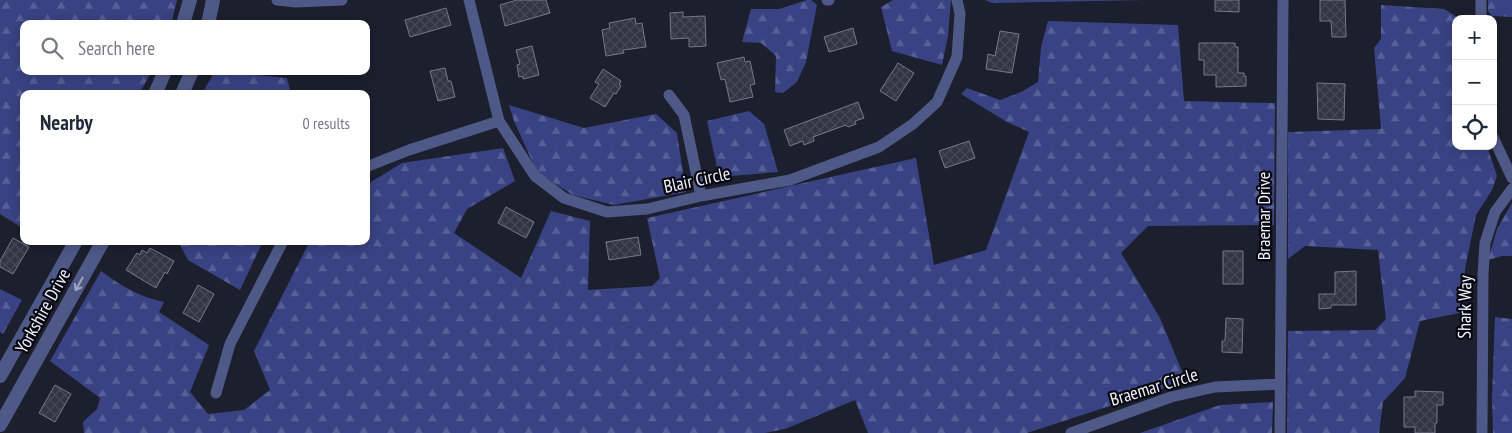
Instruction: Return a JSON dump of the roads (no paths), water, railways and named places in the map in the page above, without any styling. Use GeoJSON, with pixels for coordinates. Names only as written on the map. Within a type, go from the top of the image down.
{"type":"FeatureCollection","features":[{"type":"Feature","properties":{"kind":"street"},"geometry":{"type":"LineString","coordinates":[[184,20],[190,0]]}},
{"type":"Feature","properties":{"kind":"street"},"geometry":{"type":"LineString","coordinates":[[209,20],[213,0]]}},
{"type":"Feature","properties":{"kind":"street"},"geometry":{"type":"LineString","coordinates":[[276,0],[296,2],[342,0]]}},
{"type":"Feature","properties":{"kind":"street","name":"Blair Circle"},"geometry":{"type":"LineString","coordinates":[[469,0],[499,122],[535,176],[564,198],[607,212],[647,209],[701,196],[790,180],[879,148],[913,124],[937,102],[957,57],[960,14],[957,0]]}},
{"type":"Feature","properties":{"kind":"street","name":"Braemar Drive"},"geometry":{"type":"LineString","coordinates":[[1280,433],[1283,0]]}},
{"type":"Feature","properties":{"kind":"street"},"geometry":{"type":"LineString","coordinates":[[1481,0],[1481,15]]}},
{"type":"Feature","properties":{"kind":"street"},"geometry":{"type":"LineString","coordinates":[[157,90],[163,75]]}},
{"type":"Feature","properties":{"kind":"street"},"geometry":{"type":"LineString","coordinates":[[184,90],[190,75]]}},
{"type":"Feature","properties":{"kind":"street"},"geometry":{"type":"LineString","coordinates":[[669,95],[684,115],[701,196]]}},
{"type":"Feature","properties":{"kind":"street"},"geometry":{"type":"LineString","coordinates":[[370,165],[409,150],[499,122]]}},
{"type":"Feature","properties":{"kind":"street"},"geometry":{"type":"LineString","coordinates":[[1497,146],[1512,178]]}},
{"type":"Feature","properties":{"kind":"street","name":"Shark Way"},"geometry":{"type":"LineString","coordinates":[[1482,433],[1483,274],[1485,243],[1495,212],[1512,190]]}},
{"type":"Feature","properties":{"kind":"street","name":"Yorkshire Drive"},"geometry":{"type":"LineString","coordinates":[[0,376],[74,245]]}},
{"type":"Feature","properties":{"kind":"street","name":"Yorkshire Drive"},"geometry":{"type":"LineString","coordinates":[[0,424],[101,245]]}},
{"type":"Feature","properties":{"kind":"street"},"geometry":{"type":"LineString","coordinates":[[216,393],[230,344],[281,245]]}},
{"type":"Feature","properties":{"kind":"street","name":"Braemar Circle"},"geometry":{"type":"LineString","coordinates":[[1071,433],[1180,395],[1215,387],[1280,384]]}}]}
